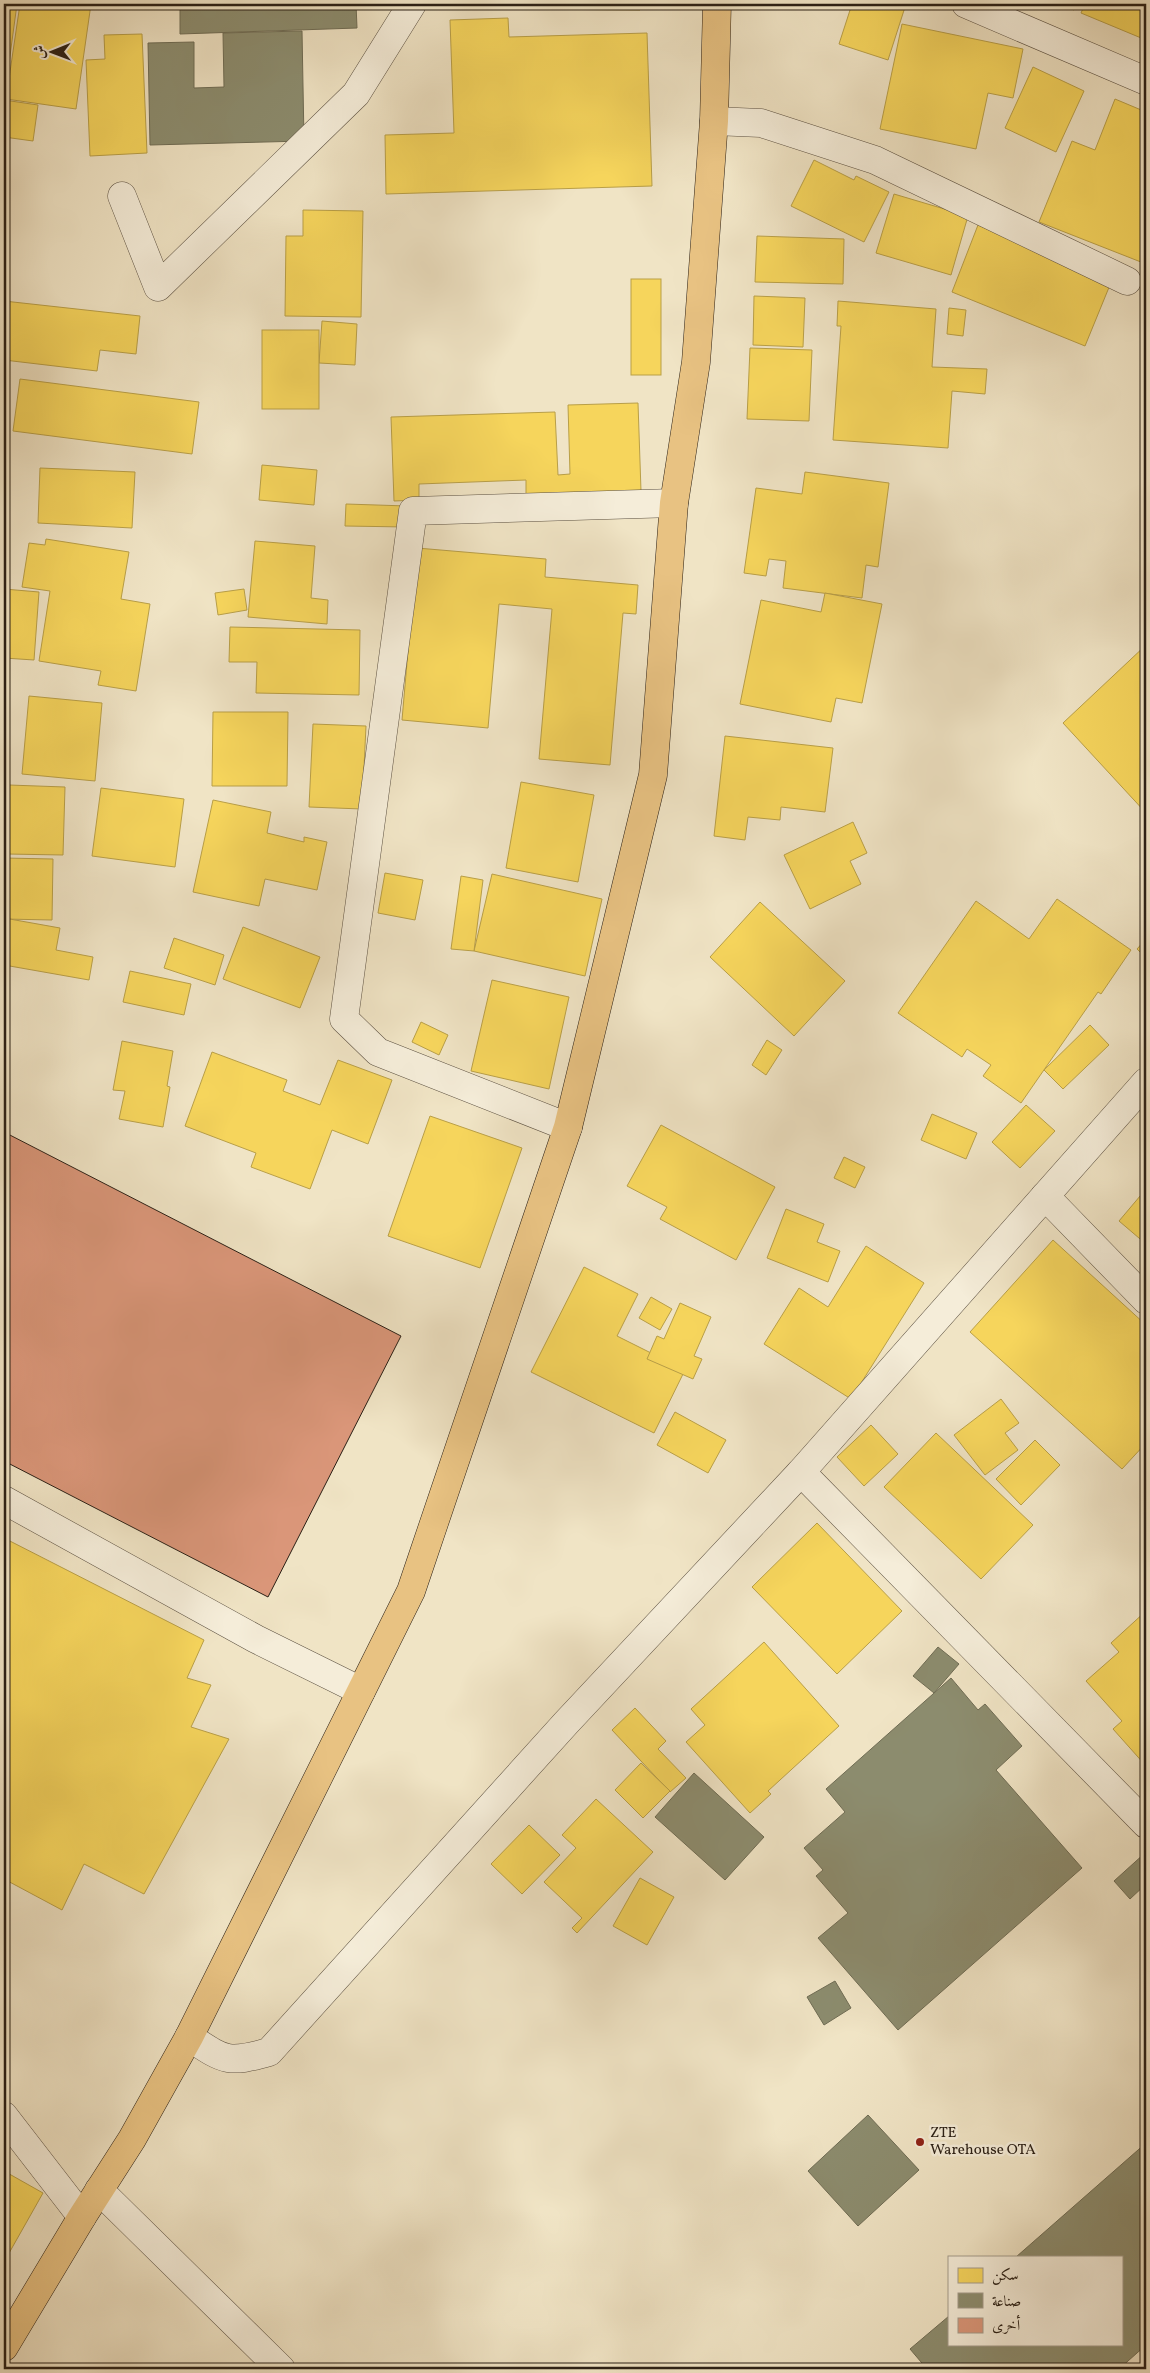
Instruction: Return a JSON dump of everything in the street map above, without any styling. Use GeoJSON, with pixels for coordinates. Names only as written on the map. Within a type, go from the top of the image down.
{"type":"FeatureCollection","features":[{"type":"Feature","properties":{"kind":"main road"},"geometry":{"type":"LineString","coordinates":[[4,2347],[82,2217],[132,2140],[189,2037],[411,1591],[568,1127],[652,775],[674,503],[696,362],[714,121],[717,4]]}},
{"type":"Feature","properties":{"kind":"street"},"geometry":{"type":"LineString","coordinates":[[122,196],[158,287],[356,94],[412,4]]}},
{"type":"Feature","properties":{"kind":"street"},"geometry":{"type":"LineString","coordinates":[[966,4],[1146,81]]}},
{"type":"Feature","properties":{"kind":"street"},"geometry":{"type":"LineString","coordinates":[[714,121],[761,123],[875,160],[1127,281]]}},
{"type":"Feature","properties":{"kind":"street"},"geometry":{"type":"LineString","coordinates":[[568,1127],[378,1052],[344,1019],[413,511],[674,503]]}},
{"type":"Feature","properties":{"kind":"street"},"geometry":{"type":"LineString","coordinates":[[189,2037],[220,2057],[242,2060],[269,2052],[492,1804],[801,1472],[1146,1082]]}},
{"type":"Feature","properties":{"kind":"street"},"geometry":{"type":"LineString","coordinates":[[1046,1196],[1146,1300]]}},
{"type":"Feature","properties":{"kind":"street"},"geometry":{"type":"LineString","coordinates":[[801,1472],[1146,1824]]}},
{"type":"Feature","properties":{"kind":"street"},"geometry":{"type":"LineString","coordinates":[[4,1500],[256,1639],[361,1691]]}},
{"type":"Feature","properties":{"kind":"street"},"geometry":{"type":"LineString","coordinates":[[4,2116],[82,2217]]}},
{"type":"Feature","properties":{"kind":"street"},"geometry":{"type":"LineString","coordinates":[[99,2190],[281,2369]]}},
{"type":"Feature","properties":{"kind":"building: سكن"},"geometry":{"type":"Polygon","coordinates":[[[4,4],[17,4],[4,100],[4,4]]]}},
{"type":"Feature","properties":{"kind":"building: سكن"},"geometry":{"type":"Polygon","coordinates":[[[20,4],[91,4],[76,109],[6,99],[20,4]]]}},
{"type":"Feature","properties":{"kind":"building: سكن"},"geometry":{"type":"Polygon","coordinates":[[[525,4],[640,4],[640,10],[525,9],[525,4]]]}},
{"type":"Feature","properties":{"kind":"building: سكن"},"geometry":{"type":"Polygon","coordinates":[[[852,4],[906,4],[888,60],[839,44],[852,4]]]}},
{"type":"Feature","properties":{"kind":"building: سكن"},"geometry":{"type":"Polygon","coordinates":[[[1060,4],[1077,4],[1074,10],[1060,4]]]}},
{"type":"Feature","properties":{"kind":"building: سكن"},"geometry":{"type":"Polygon","coordinates":[[[1085,4],[1146,4],[1146,40],[1081,13],[1085,4]]]}},
{"type":"Feature","properties":{"kind":"building: سكن"},"geometry":{"type":"Polygon","coordinates":[[[508,18],[509,37],[647,33],[652,186],[386,194],[385,135],[454,133],[450,20],[508,18]]]}},
{"type":"Feature","properties":{"kind":"building: سكن"},"geometry":{"type":"Polygon","coordinates":[[[902,24],[1023,49],[1013,98],[988,93],[976,149],[880,129],[902,24]]]}},
{"type":"Feature","properties":{"kind":"building: سكن"},"geometry":{"type":"Polygon","coordinates":[[[142,34],[147,153],[90,156],[86,60],[105,59],[104,35],[142,34]]]}},
{"type":"Feature","properties":{"kind":"building: سكن"},"geometry":{"type":"Polygon","coordinates":[[[1033,67],[1084,91],[1056,152],[1005,128],[1033,67]]]}},
{"type":"Feature","properties":{"kind":"building: سكن"},"geometry":{"type":"Polygon","coordinates":[[[1115,99],[1146,112],[1146,264],[1039,222],[1072,141],[1095,150],[1115,99]]]}},
{"type":"Feature","properties":{"kind":"building: سكن"},"geometry":{"type":"Polygon","coordinates":[[[4,100],[38,105],[33,141],[4,137],[4,100]]]}},
{"type":"Feature","properties":{"kind":"building: سكن"},"geometry":{"type":"Polygon","coordinates":[[[814,160],[854,180],[856,176],[889,192],[864,242],[791,206],[814,160]]]}},
{"type":"Feature","properties":{"kind":"building: سكن"},"geometry":{"type":"Polygon","coordinates":[[[894,194],[968,216],[951,275],[876,253],[894,194]]]}},
{"type":"Feature","properties":{"kind":"building: سكن"},"geometry":{"type":"Polygon","coordinates":[[[303,210],[363,211],[361,317],[285,316],[286,236],[303,236],[303,210]]]}},
{"type":"Feature","properties":{"kind":"building: سكن"},"geometry":{"type":"Polygon","coordinates":[[[978,225],[1112,280],[1085,346],[952,292],[978,225]]]}},
{"type":"Feature","properties":{"kind":"building: سكن"},"geometry":{"type":"Polygon","coordinates":[[[757,236],[844,239],[843,284],[755,282],[757,236]]]}},
{"type":"Feature","properties":{"kind":"building: سكن"},"geometry":{"type":"Polygon","coordinates":[[[1146,264],[1146,286],[1138,283],[1146,264]]]}},
{"type":"Feature","properties":{"kind":"building: سكن"},"geometry":{"type":"Polygon","coordinates":[[[631,279],[661,279],[661,375],[631,375],[631,279]]]}},
{"type":"Feature","properties":{"kind":"building: سكن"},"geometry":{"type":"Polygon","coordinates":[[[754,296],[805,298],[803,347],[753,345],[754,296]]]}},
{"type":"Feature","properties":{"kind":"building: سكن"},"geometry":{"type":"Polygon","coordinates":[[[4,301],[140,316],[136,354],[100,350],[97,371],[4,360],[4,301]]]}},
{"type":"Feature","properties":{"kind":"building: سكن"},"geometry":{"type":"Polygon","coordinates":[[[838,301],[936,309],[932,367],[987,369],[985,394],[952,391],[948,448],[833,440],[841,326],[837,326],[838,301]]]}},
{"type":"Feature","properties":{"kind":"building: سكن"},"geometry":{"type":"Polygon","coordinates":[[[949,308],[966,310],[963,336],[947,334],[949,308]]]}},
{"type":"Feature","properties":{"kind":"building: سكن"},"geometry":{"type":"Polygon","coordinates":[[[322,321],[357,324],[355,365],[319,363],[322,321]]]}},
{"type":"Feature","properties":{"kind":"building: سكن"},"geometry":{"type":"Polygon","coordinates":[[[262,330],[319,330],[319,409],[262,409],[262,330]]]}},
{"type":"Feature","properties":{"kind":"building: سكن"},"geometry":{"type":"Polygon","coordinates":[[[750,348],[812,350],[809,421],[747,419],[750,348]]]}},
{"type":"Feature","properties":{"kind":"building: سكن"},"geometry":{"type":"Polygon","coordinates":[[[20,379],[199,402],[192,454],[13,431],[20,379]]]}},
{"type":"Feature","properties":{"kind":"building: سكن"},"geometry":{"type":"Polygon","coordinates":[[[638,403],[641,491],[526,495],[526,480],[419,484],[419,500],[394,501],[391,417],[555,412],[558,475],[570,474],[568,405],[638,403]]]}},
{"type":"Feature","properties":{"kind":"building: سكن"},"geometry":{"type":"Polygon","coordinates":[[[262,465],[317,470],[314,505],[259,500],[262,465]]]}},
{"type":"Feature","properties":{"kind":"building: سكن"},"geometry":{"type":"Polygon","coordinates":[[[40,468],[135,472],[132,528],[38,523],[40,468]]]}},
{"type":"Feature","properties":{"kind":"building: سكن"},"geometry":{"type":"Polygon","coordinates":[[[805,472],[889,483],[878,567],[866,565],[862,598],[783,588],[786,561],[769,559],[766,576],[744,573],[756,488],[802,494],[805,472]]]}},
{"type":"Feature","properties":{"kind":"building: سكن"},"geometry":{"type":"Polygon","coordinates":[[[346,504],[407,506],[406,527],[345,526],[346,504]]]}},
{"type":"Feature","properties":{"kind":"building: سكن"},"geometry":{"type":"Polygon","coordinates":[[[46,539],[129,552],[121,599],[150,604],[136,691],[98,685],[101,671],[39,661],[50,591],[22,587],[29,543],[45,545],[46,539]]]}},
{"type":"Feature","properties":{"kind":"building: سكن"},"geometry":{"type":"Polygon","coordinates":[[[255,541],[315,546],[311,598],[328,600],[327,624],[248,617],[255,541]]]}},
{"type":"Feature","properties":{"kind":"building: سكن"},"geometry":{"type":"Polygon","coordinates":[[[417,548],[546,559],[545,577],[638,585],[636,614],[623,613],[610,765],[539,759],[552,609],[499,604],[488,728],[402,720],[417,548]]]}},
{"type":"Feature","properties":{"kind":"building: سكن"},"geometry":{"type":"Polygon","coordinates":[[[4,589],[39,592],[34,660],[4,658],[4,589]]]}},
{"type":"Feature","properties":{"kind":"building: سكن"},"geometry":{"type":"Polygon","coordinates":[[[244,589],[247,610],[218,615],[215,593],[244,589]]]}},
{"type":"Feature","properties":{"kind":"building: سكن"},"geometry":{"type":"Polygon","coordinates":[[[825,593],[882,604],[862,703],[836,698],[831,722],[740,704],[761,600],[821,612],[825,593]]]}},
{"type":"Feature","properties":{"kind":"building: سكن"},"geometry":{"type":"Polygon","coordinates":[[[230,627],[360,630],[359,695],[256,693],[257,662],[229,662],[230,627]]]}},
{"type":"Feature","properties":{"kind":"building: سكن"},"geometry":{"type":"Polygon","coordinates":[[[1146,645],[1146,813],[1063,723],[1146,645]]]}},
{"type":"Feature","properties":{"kind":"building: سكن"},"geometry":{"type":"Polygon","coordinates":[[[29,696],[102,703],[95,781],[22,774],[29,696]]]}},
{"type":"Feature","properties":{"kind":"building: سكن"},"geometry":{"type":"Polygon","coordinates":[[[213,712],[288,712],[287,786],[212,786],[213,712]]]}},
{"type":"Feature","properties":{"kind":"building: سكن"},"geometry":{"type":"Polygon","coordinates":[[[313,724],[366,726],[362,809],[309,807],[313,724]]]}},
{"type":"Feature","properties":{"kind":"building: سكن"},"geometry":{"type":"Polygon","coordinates":[[[725,736],[833,748],[825,812],[781,807],[780,820],[748,817],[745,840],[714,836],[725,736]]]}},
{"type":"Feature","properties":{"kind":"building: سكن"},"geometry":{"type":"Polygon","coordinates":[[[521,782],[594,795],[578,882],[506,868],[521,782]]]}},
{"type":"Feature","properties":{"kind":"building: سكن"},"geometry":{"type":"Polygon","coordinates":[[[9,785],[65,787],[63,855],[7,854],[9,785]]]}},
{"type":"Feature","properties":{"kind":"building: سكن"},"geometry":{"type":"Polygon","coordinates":[[[101,788],[184,799],[175,867],[92,856],[101,788]]]}},
{"type":"Feature","properties":{"kind":"building: سكن"},"geometry":{"type":"Polygon","coordinates":[[[213,800],[271,812],[267,833],[304,842],[304,837],[327,842],[317,890],[265,879],[259,906],[193,892],[213,800]]]}},
{"type":"Feature","properties":{"kind":"building: سكن"},"geometry":{"type":"Polygon","coordinates":[[[853,822],[867,853],[850,861],[861,884],[810,909],[784,855],[853,822]]]}},
{"type":"Feature","properties":{"kind":"building: سكن"},"geometry":{"type":"Polygon","coordinates":[[[4,858],[53,859],[52,920],[4,919],[4,858]]]}},
{"type":"Feature","properties":{"kind":"building: سكن"},"geometry":{"type":"Polygon","coordinates":[[[385,873],[423,880],[415,920],[378,913],[385,873]]]}},
{"type":"Feature","properties":{"kind":"building: سكن"},"geometry":{"type":"Polygon","coordinates":[[[492,874],[602,899],[585,976],[474,951],[492,874]]]}},
{"type":"Feature","properties":{"kind":"building: سكن"},"geometry":{"type":"Polygon","coordinates":[[[461,876],[483,880],[474,951],[451,949],[461,876]]]}},
{"type":"Feature","properties":{"kind":"building: سكن"},"geometry":{"type":"Polygon","coordinates":[[[1057,899],[1131,950],[1101,994],[1098,992],[1021,1103],[983,1076],[991,1065],[967,1049],[962,1057],[898,1013],[976,901],[1029,939],[1057,899]]]}},
{"type":"Feature","properties":{"kind":"building: سكن"},"geometry":{"type":"Polygon","coordinates":[[[760,902],[845,981],[794,1036],[710,957],[760,902]]]}},
{"type":"Feature","properties":{"kind":"building: سكن"},"geometry":{"type":"Polygon","coordinates":[[[4,918],[60,928],[56,950],[93,957],[89,980],[4,965],[4,918]]]}},
{"type":"Feature","properties":{"kind":"building: سكن"},"geometry":{"type":"Polygon","coordinates":[[[243,927],[320,957],[300,1008],[223,979],[243,927]]]}},
{"type":"Feature","properties":{"kind":"building: سكن"},"geometry":{"type":"Polygon","coordinates":[[[174,938],[224,955],[215,985],[164,968],[174,938]]]}},
{"type":"Feature","properties":{"kind":"building: سكن"},"geometry":{"type":"Polygon","coordinates":[[[1146,939],[1146,958],[1137,949],[1146,939]]]}},
{"type":"Feature","properties":{"kind":"building: سكن"},"geometry":{"type":"Polygon","coordinates":[[[4,967],[9,967],[4,1001],[4,967]]]}},
{"type":"Feature","properties":{"kind":"building: سكن"},"geometry":{"type":"Polygon","coordinates":[[[130,971],[191,984],[184,1015],[123,1002],[130,971]]]}},
{"type":"Feature","properties":{"kind":"building: سكن"},"geometry":{"type":"Polygon","coordinates":[[[492,980],[569,997],[549,1089],[471,1071],[492,980]]]}},
{"type":"Feature","properties":{"kind":"building: سكن"},"geometry":{"type":"Polygon","coordinates":[[[421,1022],[448,1035],[439,1055],[412,1042],[421,1022]]]}},
{"type":"Feature","properties":{"kind":"building: سكن"},"geometry":{"type":"Polygon","coordinates":[[[1090,1025],[1109,1045],[1063,1089],[1044,1070],[1090,1025]]]}},
{"type":"Feature","properties":{"kind":"building: سكن"},"geometry":{"type":"Polygon","coordinates":[[[767,1040],[782,1050],[766,1075],[752,1065],[767,1040]]]}},
{"type":"Feature","properties":{"kind":"building: سكن"},"geometry":{"type":"Polygon","coordinates":[[[122,1041],[173,1051],[167,1086],[170,1087],[163,1127],[119,1119],[125,1091],[113,1090],[122,1041]]]}},
{"type":"Feature","properties":{"kind":"building: سكن"},"geometry":{"type":"Polygon","coordinates":[[[212,1052],[287,1080],[283,1091],[320,1105],[338,1060],[392,1080],[368,1144],[332,1130],[310,1189],[251,1167],[256,1153],[185,1126],[212,1052]]]}},
{"type":"Feature","properties":{"kind":"building: سكن"},"geometry":{"type":"Polygon","coordinates":[[[1026,1105],[1055,1131],[1020,1168],[992,1142],[1026,1105]]]}},
{"type":"Feature","properties":{"kind":"building: سكن"},"geometry":{"type":"Polygon","coordinates":[[[932,1114],[977,1133],[966,1159],[921,1140],[932,1114]]]}},
{"type":"Feature","properties":{"kind":"building: سكن"},"geometry":{"type":"Polygon","coordinates":[[[430,1116],[522,1148],[480,1268],[388,1236],[430,1116]]]}},
{"type":"Feature","properties":{"kind":"building: سكن"},"geometry":{"type":"Polygon","coordinates":[[[661,1125],[775,1187],[736,1260],[660,1219],[667,1207],[627,1186],[661,1125]]]}},
{"type":"Feature","properties":{"kind":"building: سكن"},"geometry":{"type":"Polygon","coordinates":[[[844,1157],[865,1167],[855,1188],[834,1178],[844,1157]]]}},
{"type":"Feature","properties":{"kind":"building: سكن"},"geometry":{"type":"Polygon","coordinates":[[[1146,1189],[1146,1244],[1119,1221],[1146,1189]]]}},
{"type":"Feature","properties":{"kind":"building: سكن"},"geometry":{"type":"Polygon","coordinates":[[[786,1209],[824,1224],[817,1242],[840,1251],[828,1282],[767,1258],[786,1209]]]}},
{"type":"Feature","properties":{"kind":"building: سكن"},"geometry":{"type":"Polygon","coordinates":[[[1053,1240],[1146,1325],[1146,1443],[1122,1469],[970,1332],[1053,1240]]]}},
{"type":"Feature","properties":{"kind":"building: سكن"},"geometry":{"type":"Polygon","coordinates":[[[866,1246],[924,1283],[851,1399],[764,1344],[799,1288],[828,1307],[866,1246]]]}},
{"type":"Feature","properties":{"kind":"building: سكن"},"geometry":{"type":"Polygon","coordinates":[[[584,1267],[638,1294],[617,1336],[685,1370],[654,1433],[531,1372],[584,1267]]]}},
{"type":"Feature","properties":{"kind":"building: سكن"},"geometry":{"type":"Polygon","coordinates":[[[651,1297],[672,1309],[660,1330],[639,1318],[651,1297]]]}},
{"type":"Feature","properties":{"kind":"building: سكن"},"geometry":{"type":"Polygon","coordinates":[[[680,1303],[711,1317],[694,1356],[702,1359],[693,1379],[647,1359],[657,1336],[664,1339],[680,1303]]]}},
{"type":"Feature","properties":{"kind":"building: سكن"},"geometry":{"type":"Polygon","coordinates":[[[1001,1399],[1019,1423],[1005,1433],[1018,1450],[985,1475],[954,1435],[1001,1399]]]}},
{"type":"Feature","properties":{"kind":"building: سكن"},"geometry":{"type":"Polygon","coordinates":[[[675,1412],[726,1440],[708,1473],[657,1445],[675,1412]]]}},
{"type":"Feature","properties":{"kind":"building: سكن"},"geometry":{"type":"Polygon","coordinates":[[[871,1425],[898,1454],[864,1486],[837,1457],[871,1425]]]}},
{"type":"Feature","properties":{"kind":"building: سكن"},"geometry":{"type":"Polygon","coordinates":[[[936,1433],[1033,1525],[981,1579],[884,1487],[936,1433]]]}},
{"type":"Feature","properties":{"kind":"building: سكن"},"geometry":{"type":"Polygon","coordinates":[[[1035,1440],[1060,1465],[1021,1505],[996,1479],[1035,1440]]]}},
{"type":"Feature","properties":{"kind":"building: سكن"},"geometry":{"type":"Polygon","coordinates":[[[817,1523],[902,1611],[837,1674],[752,1587],[817,1523]]]}},
{"type":"Feature","properties":{"kind":"building: سكن"},"geometry":{"type":"Polygon","coordinates":[[[4,1538],[204,1640],[187,1678],[211,1685],[191,1727],[229,1739],[144,1894],[84,1864],[62,1910],[4,1879],[4,1538]]]}},
{"type":"Feature","properties":{"kind":"building: سكن"},"geometry":{"type":"Polygon","coordinates":[[[1146,1611],[1146,1766],[1113,1729],[1122,1721],[1086,1681],[1119,1652],[1111,1643],[1146,1611]]]}},
{"type":"Feature","properties":{"kind":"building: سكن"},"geometry":{"type":"Polygon","coordinates":[[[764,1642],[839,1726],[768,1791],[771,1794],[750,1813],[686,1742],[705,1725],[691,1709],[764,1642]]]}},
{"type":"Feature","properties":{"kind":"building: سكن"},"geometry":{"type":"Polygon","coordinates":[[[635,1708],[666,1741],[658,1749],[686,1778],[670,1792],[612,1730],[635,1708]]]}},
{"type":"Feature","properties":{"kind":"building: سكن"},"geometry":{"type":"Polygon","coordinates":[[[641,1763],[670,1791],[643,1818],[615,1790],[641,1763]]]}},
{"type":"Feature","properties":{"kind":"building: سكن"},"geometry":{"type":"Polygon","coordinates":[[[596,1799],[653,1852],[577,1933],[572,1928],[582,1918],[544,1882],[576,1848],[562,1835],[596,1799]]]}},
{"type":"Feature","properties":{"kind":"building: سكن"},"geometry":{"type":"Polygon","coordinates":[[[529,1825],[560,1855],[522,1894],[491,1864],[529,1825]]]}},
{"type":"Feature","properties":{"kind":"building: سكن"},"geometry":{"type":"Polygon","coordinates":[[[640,1878],[674,1897],[647,1945],[613,1926],[640,1878]]]}},
{"type":"Feature","properties":{"kind":"building: سكن"},"geometry":{"type":"Polygon","coordinates":[[[4,2171],[43,2193],[4,2262],[4,2171]]]}},
{"type":"Feature","properties":{"kind":"building: صناعة"},"geometry":{"type":"Polygon","coordinates":[[[180,4],[356,4],[357,28],[180,34],[180,4]]]}},
{"type":"Feature","properties":{"kind":"building: صناعة"},"geometry":{"type":"Polygon","coordinates":[[[302,31],[304,141],[150,145],[148,43],[194,42],[194,88],[224,87],[223,33],[302,31]]]}},
{"type":"Feature","properties":{"kind":"building: صناعة"},"geometry":{"type":"Polygon","coordinates":[[[938,1647],[959,1664],[934,1693],[913,1676],[938,1647]]]}},
{"type":"Feature","properties":{"kind":"building: صناعة"},"geometry":{"type":"Polygon","coordinates":[[[951,1678],[978,1710],[985,1704],[1022,1746],[996,1770],[1082,1868],[898,2030],[818,1938],[848,1913],[816,1876],[823,1870],[804,1848],[845,1812],[826,1789],[951,1678]]]}},
{"type":"Feature","properties":{"kind":"building: صناعة"},"geometry":{"type":"Polygon","coordinates":[[[694,1773],[764,1837],[725,1880],[655,1817],[694,1773]]]}},
{"type":"Feature","properties":{"kind":"building: صناعة"},"geometry":{"type":"Polygon","coordinates":[[[1145,1853],[1146,1884],[1130,1899],[1114,1881],[1145,1853]]]}},
{"type":"Feature","properties":{"kind":"building: صناعة"},"geometry":{"type":"Polygon","coordinates":[[[835,1981],[851,2008],[824,2025],[807,1997],[835,1981]]]}},
{"type":"Feature","properties":{"kind":"building: صناعة"},"geometry":{"type":"Polygon","coordinates":[[[868,2115],[919,2170],[858,2226],[808,2171],[868,2115]]]}},
{"type":"Feature","properties":{"kind":"building: صناعة"},"geometry":{"type":"Polygon","coordinates":[[[1146,2143],[1146,2345],[1119,2369],[927,2369],[910,2349],[948,2317],[948,2346],[1122,2346],[1122,2256],[1017,2256],[1146,2143]]]}},
{"type":"Feature","properties":{"kind":"building: أخرى"},"geometry":{"type":"Polygon","coordinates":[[[4,1132],[401,1336],[268,1597],[4,1461],[4,1132]]]}},
{"type":"Feature","properties":{"kind":"place","name":"ZTE Warehouse OTA"},"geometry":{"type":"Point","coordinates":[920,2142]}}]}
